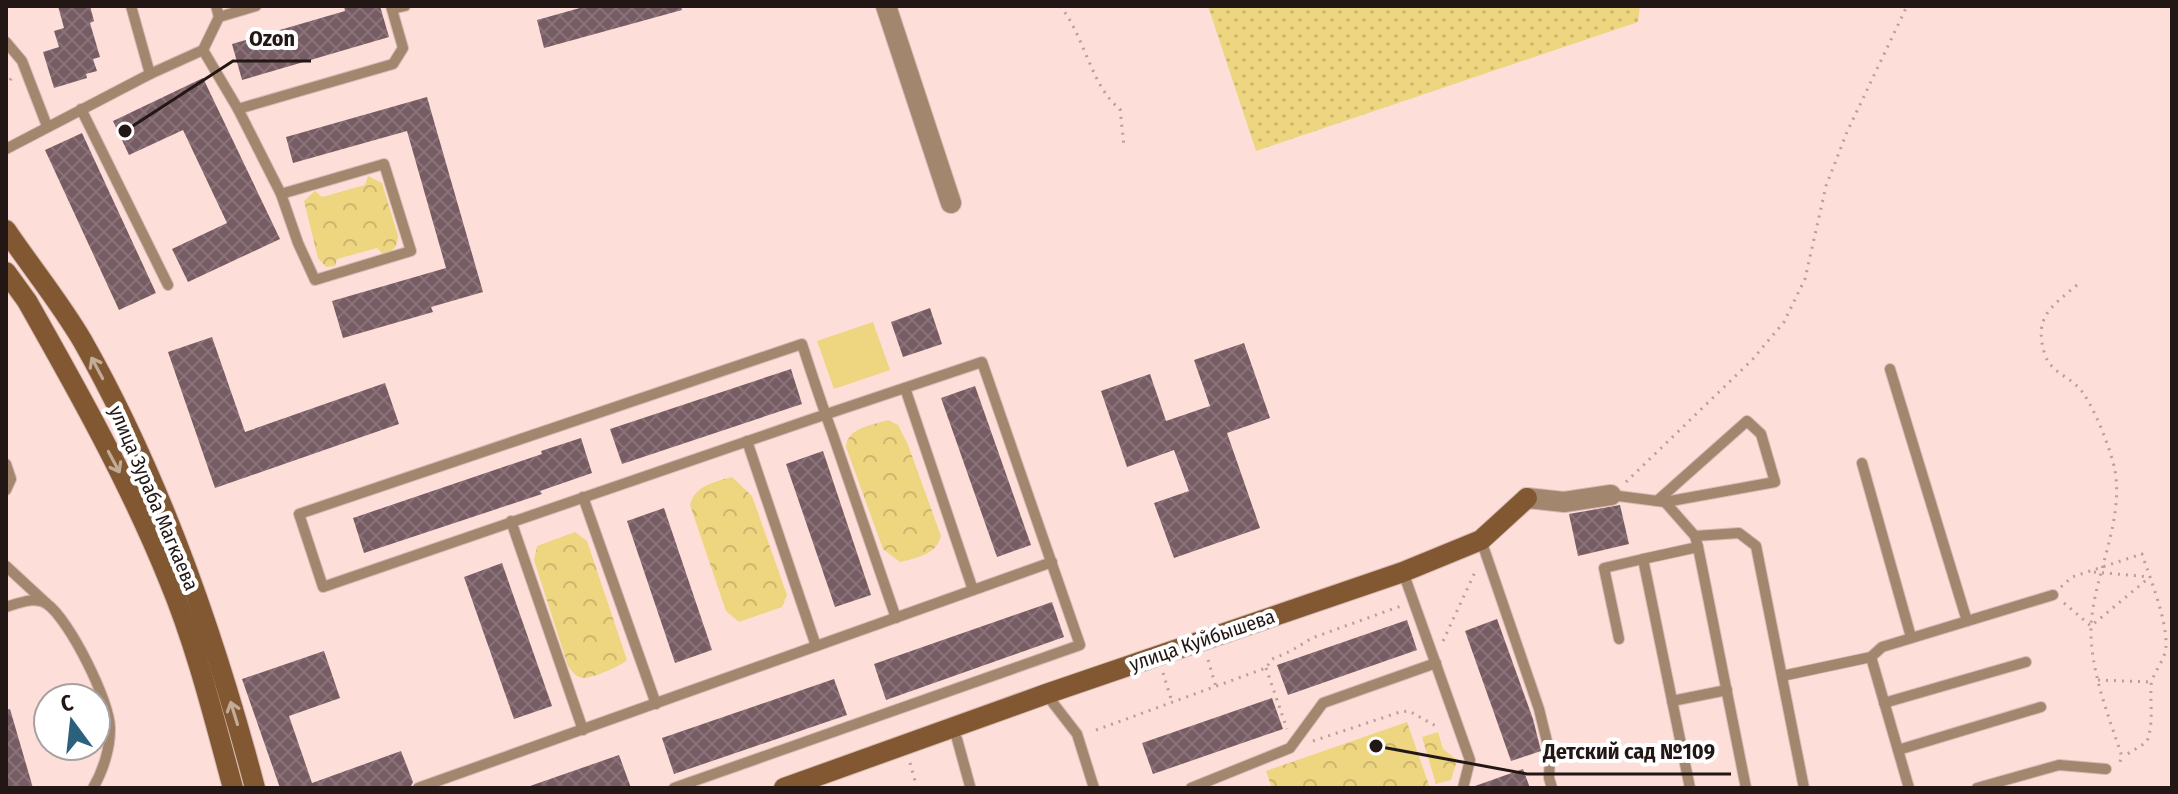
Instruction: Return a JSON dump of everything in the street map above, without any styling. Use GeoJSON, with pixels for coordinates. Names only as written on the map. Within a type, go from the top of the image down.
{"type":"FeatureCollection","features":[{"type":"Feature","properties":{"kind":"main road","name":"улица Зураба Магкаева"},"geometry":{"type":"LineString","coordinates":[[6,230],[58,300],[82,341],[144,468],[173,536],[225,683],[255,788]]}},
{"type":"Feature","properties":{"kind":"main road","name":"улица Зураба Магкаева"},"geometry":{"type":"LineString","coordinates":[[6,272],[27,301],[133,496],[170,581],[213,711],[229,787]]}},
{"type":"Feature","properties":{"kind":"main road","name":"улица Куйбышева"},"geometry":{"type":"LineString","coordinates":[[789,787],[1046,694],[1403,572],[1481,550],[1527,498]]}},
{"type":"Feature","properties":{"kind":"street"},"geometry":{"type":"LineString","coordinates":[[886,6],[951,203]]}},
{"type":"Feature","properties":{"kind":"street","name":"улица Куйбышева"},"geometry":{"type":"LineString","coordinates":[[1527,498],[1564,502],[1611,495]]}},
{"type":"Feature","properties":{"kind":"lane"},"geometry":{"type":"LineString","coordinates":[[131,6],[150,74]]}},
{"type":"Feature","properties":{"kind":"lane"},"geometry":{"type":"LineString","coordinates":[[6,149],[203,50],[218,11],[256,6]]}},
{"type":"Feature","properties":{"kind":"lane"},"geometry":{"type":"LineString","coordinates":[[238,109],[393,64],[403,48],[391,8],[405,6]]}},
{"type":"Feature","properties":{"kind":"lane"},"geometry":{"type":"LineString","coordinates":[[6,42],[22,61],[47,126]]}},
{"type":"Feature","properties":{"kind":"lane"},"geometry":{"type":"LineString","coordinates":[[203,50],[238,109],[281,194],[315,280],[411,251],[384,164],[281,194]]}},
{"type":"Feature","properties":{"kind":"lane"},"geometry":{"type":"LineString","coordinates":[[81,109],[168,285]]}},
{"type":"Feature","properties":{"kind":"lane"},"geometry":{"type":"LineString","coordinates":[[674,788],[1080,645],[982,362],[826,414],[511,521],[323,587],[299,514],[802,344],[826,414],[896,618]]}},
{"type":"Feature","properties":{"kind":"lane"},"geometry":{"type":"LineString","coordinates":[[1890,369],[1967,621]]}},
{"type":"Feature","properties":{"kind":"lane"},"geometry":{"type":"LineString","coordinates":[[905,388],[973,590]]}},
{"type":"Feature","properties":{"kind":"lane"},"geometry":{"type":"LineString","coordinates":[[1611,495],[1661,502],[1775,482],[1761,434],[1747,421],[1661,502]]}},
{"type":"Feature","properties":{"kind":"lane"},"geometry":{"type":"LineString","coordinates":[[747,441],[816,646]]}},
{"type":"Feature","properties":{"kind":"lane"},"geometry":{"type":"LineString","coordinates":[[1862,463],[1911,637]]}},
{"type":"Feature","properties":{"kind":"lane"},"geometry":{"type":"LineString","coordinates":[[6,464],[11,479],[6,490]]}},
{"type":"Feature","properties":{"kind":"lane"},"geometry":{"type":"LineString","coordinates":[[583,497],[656,704]]}},
{"type":"Feature","properties":{"kind":"lane"},"geometry":{"type":"LineString","coordinates":[[1661,502],[1695,536],[1746,788]]}},
{"type":"Feature","properties":{"kind":"lane"},"geometry":{"type":"LineString","coordinates":[[511,521],[583,730]]}},
{"type":"Feature","properties":{"kind":"lane"},"geometry":{"type":"LineString","coordinates":[[1695,536],[1739,533],[1756,546],[1804,788]]}},
{"type":"Feature","properties":{"kind":"lane"},"geometry":{"type":"LineString","coordinates":[[1619,639],[1604,568],[1698,547]]}},
{"type":"Feature","properties":{"kind":"lane"},"geometry":{"type":"LineString","coordinates":[[1481,550],[1539,709],[1550,754],[1549,778],[1552,788]]}},
{"type":"Feature","properties":{"kind":"lane"},"geometry":{"type":"LineString","coordinates":[[1643,559],[1690,788]]}},
{"type":"Feature","properties":{"kind":"lane"},"geometry":{"type":"LineString","coordinates":[[418,788],[1052,562]]}},
{"type":"Feature","properties":{"kind":"lane"},"geometry":{"type":"LineString","coordinates":[[6,566],[61,619],[81,651],[108,709],[111,727],[109,745],[93,788]]}},
{"type":"Feature","properties":{"kind":"lane"},"geometry":{"type":"LineString","coordinates":[[1403,572],[1470,760],[1463,788]]}},
{"type":"Feature","properties":{"kind":"lane"},"geometry":{"type":"LineString","coordinates":[[1782,676],[1871,657],[1882,647],[1911,637],[2053,595]]}},
{"type":"Feature","properties":{"kind":"lane"},"geometry":{"type":"LineString","coordinates":[[6,607],[28,600],[46,603]]}},
{"type":"Feature","properties":{"kind":"lane"},"geometry":{"type":"LineString","coordinates":[[1871,657],[1909,788]]}},
{"type":"Feature","properties":{"kind":"lane"},"geometry":{"type":"LineString","coordinates":[[1884,703],[2026,662]]}},
{"type":"Feature","properties":{"kind":"lane"},"geometry":{"type":"LineString","coordinates":[[1191,788],[1291,747],[1323,703],[1436,663]]}},
{"type":"Feature","properties":{"kind":"lane"},"geometry":{"type":"LineString","coordinates":[[1672,701],[1727,690]]}},
{"type":"Feature","properties":{"kind":"lane"},"geometry":{"type":"LineString","coordinates":[[1046,694],[1077,734],[1094,788]]}},
{"type":"Feature","properties":{"kind":"lane"},"geometry":{"type":"LineString","coordinates":[[1898,750],[2041,707]]}},
{"type":"Feature","properties":{"kind":"lane"},"geometry":{"type":"LineString","coordinates":[[957,739],[970,786]]}},
{"type":"Feature","properties":{"kind":"lane"},"geometry":{"type":"LineString","coordinates":[[1977,788],[2059,765],[2106,769]]}},
{"type":"Feature","properties":{"kind":"path"},"geometry":{"type":"LineString","coordinates":[[1060,6],[1071,20],[1108,100],[1120,109],[1124,146]]}},
{"type":"Feature","properties":{"kind":"path"},"geometry":{"type":"LineString","coordinates":[[1611,495],[1752,360],[1784,322],[1805,279],[1826,186],[1847,132],[1907,6]]}},
{"type":"Feature","properties":{"kind":"path"},"geometry":{"type":"LineString","coordinates":[[6,87],[12,77]]}},
{"type":"Feature","properties":{"kind":"path"},"geometry":{"type":"LineString","coordinates":[[2077,285],[2045,312],[2040,326],[2045,356],[2054,370],[2077,385],[2089,399],[2115,470],[2116,502],[2091,626],[2098,680],[2122,757],[2119,765],[2106,769]]}},
{"type":"Feature","properties":{"kind":"path"},"geometry":{"type":"LineString","coordinates":[[1443,641],[1481,550]]}},
{"type":"Feature","properties":{"kind":"path"},"geometry":{"type":"LineString","coordinates":[[2091,626],[2053,595],[2072,577],[2142,554],[2167,644],[2164,661],[2151,682],[2153,723],[2147,742],[2122,757]]}},
{"type":"Feature","properties":{"kind":"path"},"geometry":{"type":"LineString","coordinates":[[2090,571],[2150,577]]}},
{"type":"Feature","properties":{"kind":"path"},"geometry":{"type":"LineString","coordinates":[[2091,626],[2150,577]]}},
{"type":"Feature","properties":{"kind":"path"},"geometry":{"type":"LineString","coordinates":[[1096,730],[1266,668],[1272,659],[1312,638],[1405,605]]}},
{"type":"Feature","properties":{"kind":"path"},"geometry":{"type":"LineString","coordinates":[[1366,608],[1369,617]]}},
{"type":"Feature","properties":{"kind":"path"},"geometry":{"type":"LineString","coordinates":[[1309,628],[1312,638]]}},
{"type":"Feature","properties":{"kind":"path"},"geometry":{"type":"LineString","coordinates":[[1208,659],[1216,687]]}},
{"type":"Feature","properties":{"kind":"path"},"geometry":{"type":"LineString","coordinates":[[1266,668],[1291,747],[1400,712],[1409,711],[1436,726]]}},
{"type":"Feature","properties":{"kind":"path"},"geometry":{"type":"LineString","coordinates":[[1163,673],[1172,702]]}},
{"type":"Feature","properties":{"kind":"path"},"geometry":{"type":"LineString","coordinates":[[2098,680],[2151,682]]}},
{"type":"Feature","properties":{"kind":"path"},"geometry":{"type":"LineString","coordinates":[[908,756],[917,788]]}},
{"type":"Feature","properties":{"kind":"green space"},"geometry":{"type":"Polygon","coordinates":[[[1208,6],[1640,6],[1638,22],[1256,151],[1208,6]]]}},
{"type":"Feature","properties":{"kind":"green space"},"geometry":{"type":"Polygon","coordinates":[[[368,176],[382,183],[398,236],[395,246],[383,254],[377,248],[337,259],[335,266],[326,267],[318,258],[304,201],[315,191],[322,197],[365,185],[368,176]]]}},
{"type":"Feature","properties":{"kind":"green space"},"geometry":{"type":"Polygon","coordinates":[[[873,322],[890,370],[834,389],[817,341],[873,322]]]}},
{"type":"Feature","properties":{"kind":"green space"},"geometry":{"type":"Polygon","coordinates":[[[888,420],[898,425],[908,445],[941,536],[931,551],[900,562],[883,549],[846,447],[856,431],[888,420]]]}},
{"type":"Feature","properties":{"kind":"green space"},"geometry":{"type":"Polygon","coordinates":[[[732,477],[752,496],[787,595],[782,607],[739,622],[726,611],[690,505],[701,489],[732,477]]]}},
{"type":"Feature","properties":{"kind":"green space"},"geometry":{"type":"Polygon","coordinates":[[[575,532],[587,541],[627,660],[607,671],[584,678],[576,676],[568,666],[534,560],[537,546],[575,532]]]}},
{"type":"Feature","properties":{"kind":"green space"},"geometry":{"type":"Polygon","coordinates":[[[1407,722],[1430,788],[1272,788],[1266,771],[1407,722]]]}},
{"type":"Feature","properties":{"kind":"green space"},"geometry":{"type":"Polygon","coordinates":[[[1438,732],[1443,749],[1457,760],[1451,780],[1436,784],[1422,737],[1438,732]]]}},
{"type":"Feature","properties":{"kind":"building"},"geometry":{"type":"Polygon","coordinates":[[[58,6],[90,6],[94,21],[90,23],[100,57],[93,59],[97,71],[86,74],[87,78],[54,88],[43,52],[59,47],[54,31],[64,28],[58,6]]]}},
{"type":"Feature","properties":{"kind":"building"},"geometry":{"type":"Polygon","coordinates":[[[344,6],[380,6],[389,37],[242,80],[232,44],[345,11],[344,6]]]}},
{"type":"Feature","properties":{"kind":"building"},"geometry":{"type":"Polygon","coordinates":[[[587,6],[681,6],[682,10],[544,48],[537,20],[587,6]]]}},
{"type":"Feature","properties":{"kind":"building"},"geometry":{"type":"Polygon","coordinates":[[[203,78],[280,239],[188,282],[172,249],[227,223],[183,130],[129,155],[113,121],[203,78]]]}},
{"type":"Feature","properties":{"kind":"building"},"geometry":{"type":"Polygon","coordinates":[[[427,97],[483,292],[431,307],[433,312],[343,338],[332,301],[446,268],[407,131],[293,163],[286,137],[427,97]]]}},
{"type":"Feature","properties":{"kind":"building"},"geometry":{"type":"Polygon","coordinates":[[[82,133],[156,293],[119,310],[45,150],[82,133]]]}},
{"type":"Feature","properties":{"kind":"building"},"geometry":{"type":"Polygon","coordinates":[[[930,308],[942,344],[903,357],[891,322],[930,308]]]}},
{"type":"Feature","properties":{"kind":"building"},"geometry":{"type":"Polygon","coordinates":[[[212,337],[245,432],[385,383],[399,424],[215,488],[168,352],[212,337]]]}},
{"type":"Feature","properties":{"kind":"building"},"geometry":{"type":"Polygon","coordinates":[[[1244,343],[1270,418],[1227,433],[1260,528],[1174,558],[1154,503],[1189,491],[1174,450],[1127,467],[1101,391],[1150,374],[1166,421],[1210,406],[1194,360],[1244,343]]]}},
{"type":"Feature","properties":{"kind":"building"},"geometry":{"type":"Polygon","coordinates":[[[791,369],[802,404],[622,464],[610,429],[791,369]]]}},
{"type":"Feature","properties":{"kind":"building"},"geometry":{"type":"Polygon","coordinates":[[[975,386],[1031,545],[997,557],[941,398],[975,386]]]}},
{"type":"Feature","properties":{"kind":"building"},"geometry":{"type":"Polygon","coordinates":[[[581,438],[592,473],[540,491],[542,494],[364,553],[353,518],[581,438]]]}},
{"type":"Feature","properties":{"kind":"building"},"geometry":{"type":"Polygon","coordinates":[[[823,451],[871,595],[835,607],[786,464],[823,451]]]}},
{"type":"Feature","properties":{"kind":"building"},"geometry":{"type":"Polygon","coordinates":[[[1620,505],[1629,544],[1578,556],[1569,514],[1620,505]]]}},
{"type":"Feature","properties":{"kind":"building"},"geometry":{"type":"Polygon","coordinates":[[[664,508],[712,650],[675,663],[627,521],[664,508]]]}},
{"type":"Feature","properties":{"kind":"building"},"geometry":{"type":"Polygon","coordinates":[[[502,563],[552,706],[514,719],[464,577],[502,563]]]}},
{"type":"Feature","properties":{"kind":"building"},"geometry":{"type":"Polygon","coordinates":[[[1052,602],[1064,637],[886,700],[874,664],[1052,602]]]}},
{"type":"Feature","properties":{"kind":"building"},"geometry":{"type":"Polygon","coordinates":[[[1497,619],[1533,719],[1541,751],[1511,761],[1465,631],[1497,619]]]}},
{"type":"Feature","properties":{"kind":"building"},"geometry":{"type":"Polygon","coordinates":[[[1407,620],[1417,650],[1288,695],[1277,665],[1407,620]]]}},
{"type":"Feature","properties":{"kind":"building"},"geometry":{"type":"Polygon","coordinates":[[[324,651],[340,698],[289,716],[312,783],[401,751],[413,782],[410,788],[280,788],[242,679],[324,651]]]}},
{"type":"Feature","properties":{"kind":"building"},"geometry":{"type":"Polygon","coordinates":[[[834,679],[847,715],[674,774],[662,738],[834,679]]]}},
{"type":"Feature","properties":{"kind":"building"},"geometry":{"type":"Polygon","coordinates":[[[1272,698],[1283,729],[1153,774],[1142,743],[1272,698]]]}},
{"type":"Feature","properties":{"kind":"building"},"geometry":{"type":"Polygon","coordinates":[[[10,709],[33,788],[6,788],[6,710],[10,709]]]}},
{"type":"Feature","properties":{"kind":"building"},"geometry":{"type":"Polygon","coordinates":[[[619,755],[631,788],[530,788],[530,786],[619,755]]]}},
{"type":"Feature","properties":{"kind":"building"},"geometry":{"type":"Polygon","coordinates":[[[1523,769],[1530,788],[1475,786],[1523,769]]]}},
{"type":"Feature","properties":{"kind":"place","name":"Ozon"},"geometry":{"type":"Point","coordinates":[125,131]}},
{"type":"Feature","properties":{"kind":"place","name":"Детский сад №109"},"geometry":{"type":"Point","coordinates":[1376,746]}}]}
